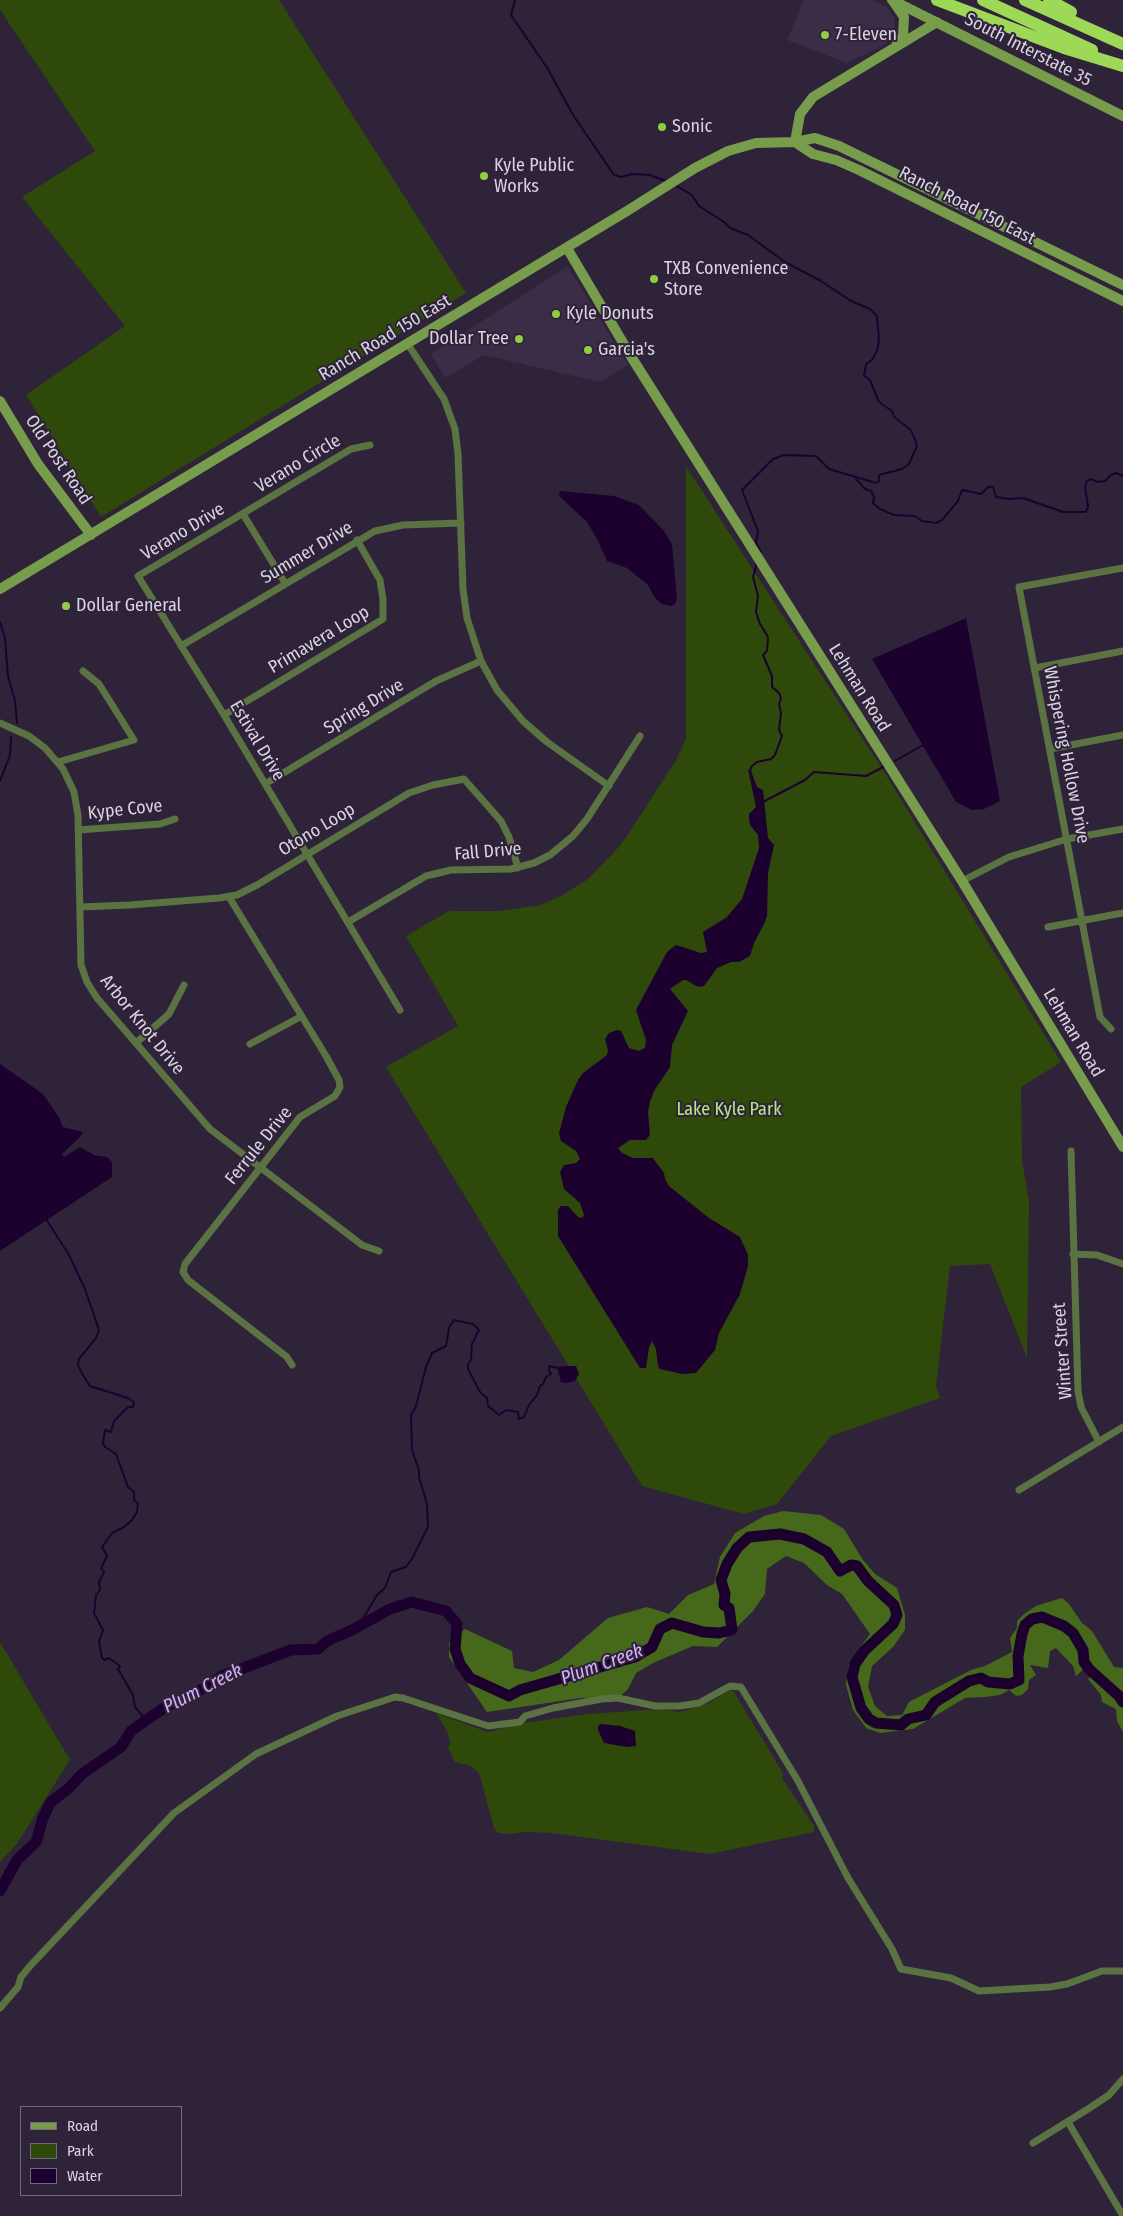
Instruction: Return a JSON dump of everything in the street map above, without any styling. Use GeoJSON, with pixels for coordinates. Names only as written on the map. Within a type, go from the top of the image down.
{"type":"FeatureCollection","features":[{"type":"Feature","properties":{"kind":"highway"},"geometry":{"type":"LineString","coordinates":[[937,0],[1064,48],[1123,65]]}},
{"type":"Feature","properties":{"kind":"highway"},"geometry":{"type":"LineString","coordinates":[[983,0],[1123,65]]}},
{"type":"Feature","properties":{"kind":"highway"},"geometry":{"type":"LineString","coordinates":[[1025,0],[1123,42]]}},
{"type":"Feature","properties":{"kind":"highway"},"geometry":{"type":"LineString","coordinates":[[1049,0],[1123,42]]}},
{"type":"Feature","properties":{"kind":"main road","name":"South Interstate 35"},"geometry":{"type":"LineString","coordinates":[[892,0],[1123,116]]}},
{"type":"Feature","properties":{"kind":"main road"},"geometry":{"type":"LineString","coordinates":[[891,50],[903,36],[904,17],[892,0]]}},
{"type":"Feature","properties":{"kind":"main road"},"geometry":{"type":"LineString","coordinates":[[795,142],[800,114],[813,97],[937,22]]}},
{"type":"Feature","properties":{"kind":"main road","name":"Ranch Road 150 East"},"geometry":{"type":"LineString","coordinates":[[0,589],[567,248],[694,168],[728,152],[756,143],[795,142],[816,138],[839,146],[1123,285]]}},
{"type":"Feature","properties":{"kind":"main road","name":"Ranch Road 150 East"},"geometry":{"type":"LineString","coordinates":[[795,142],[813,154],[836,160],[860,170],[1123,301]]}},
{"type":"Feature","properties":{"kind":"main road"},"geometry":{"type":"LineString","coordinates":[[995,238],[1001,225]]}},
{"type":"Feature","properties":{"kind":"main road","name":"Lehman Road"},"geometry":{"type":"LineString","coordinates":[[567,248],[632,358],[962,882],[1123,1147]]}},
{"type":"Feature","properties":{"kind":"main road","name":"Old Post Road"},"geometry":{"type":"LineString","coordinates":[[0,401],[43,471],[91,535]]}},
{"type":"Feature","properties":{"kind":"street"},"geometry":{"type":"LineString","coordinates":[[407,343],[444,399],[452,418],[458,454],[464,602],[471,633],[481,661],[505,700],[528,726],[547,742],[609,786]]}},
{"type":"Feature","properties":{"kind":"street","name":"Verano Circle"},"geometry":{"type":"LineString","coordinates":[[243,514],[351,449],[370,445]]}},
{"type":"Feature","properties":{"kind":"street"},"geometry":{"type":"LineString","coordinates":[[243,514],[286,583]]}},
{"type":"Feature","properties":{"kind":"street","name":"Verano Drive"},"geometry":{"type":"LineString","coordinates":[[138,576],[243,514]]}},
{"type":"Feature","properties":{"kind":"street","name":"Summer Drive"},"geometry":{"type":"LineString","coordinates":[[181,646],[375,531],[392,526],[461,523]]}},
{"type":"Feature","properties":{"kind":"street","name":"Primavera Loop"},"geometry":{"type":"LineString","coordinates":[[224,715],[383,619],[383,599],[380,580],[357,540]]}},
{"type":"Feature","properties":{"kind":"street","name":"Whispering Hollow Drive"},"geometry":{"type":"LineString","coordinates":[[1111,1029],[1100,1017],[1019,587],[1123,568]]}},
{"type":"Feature","properties":{"kind":"street","name":"Estival Drive"},"geometry":{"type":"LineString","coordinates":[[138,576],[224,715],[400,1010]]}},
{"type":"Feature","properties":{"kind":"street"},"geometry":{"type":"LineString","coordinates":[[1035,668],[1123,651]]}},
{"type":"Feature","properties":{"kind":"street","name":"Spring Drive"},"geometry":{"type":"LineString","coordinates":[[265,784],[436,681],[481,661]]}},
{"type":"Feature","properties":{"kind":"street"},"geometry":{"type":"LineString","coordinates":[[58,762],[134,740],[99,684],[83,671]]}},
{"type":"Feature","properties":{"kind":"street","name":"Arbor Knot Drive"},"geometry":{"type":"LineString","coordinates":[[0,723],[38,742],[58,762],[67,776],[76,800],[80,956],[87,982],[102,1004],[207,1126],[362,1245],[380,1251]]}},
{"type":"Feature","properties":{"kind":"street"},"geometry":{"type":"LineString","coordinates":[[1050,749],[1123,735]]}},
{"type":"Feature","properties":{"kind":"street","name":"Fall Drive"},"geometry":{"type":"LineString","coordinates":[[348,922],[426,876],[451,870],[518,868],[541,860],[566,843],[587,819],[640,736]]}},
{"type":"Feature","properties":{"kind":"street","name":"Otono Loop"},"geometry":{"type":"LineString","coordinates":[[80,907],[229,897],[250,889],[409,793],[433,785],[464,779],[501,821],[509,837],[518,868]]}},
{"type":"Feature","properties":{"kind":"street","name":"Kype Cove"},"geometry":{"type":"LineString","coordinates":[[78,830],[160,824],[175,819]]}},
{"type":"Feature","properties":{"kind":"street"},"geometry":{"type":"LineString","coordinates":[[962,882],[1009,856],[1067,839],[1123,829]]}},
{"type":"Feature","properties":{"kind":"street","name":"Ferrule Drive"},"geometry":{"type":"LineString","coordinates":[[229,897],[339,1080],[339,1090],[335,1096],[300,1117],[185,1264],[183,1272],[188,1280],[287,1357],[292,1365]]}},
{"type":"Feature","properties":{"kind":"street"},"geometry":{"type":"LineString","coordinates":[[1048,927],[1123,913]]}},
{"type":"Feature","properties":{"kind":"street"},"geometry":{"type":"LineString","coordinates":[[136,1043],[169,1014],[184,985]]}},
{"type":"Feature","properties":{"kind":"street"},"geometry":{"type":"LineString","coordinates":[[250,1044],[300,1017]]}},
{"type":"Feature","properties":{"kind":"street","name":"Winter Street"},"geometry":{"type":"LineString","coordinates":[[1071,1151],[1078,1391],[1082,1407],[1099,1442]]}},
{"type":"Feature","properties":{"kind":"street"},"geometry":{"type":"LineString","coordinates":[[1073,1254],[1097,1255],[1123,1264]]}},
{"type":"Feature","properties":{"kind":"street"},"geometry":{"type":"LineString","coordinates":[[1019,1490],[1123,1427]]}},
{"type":"Feature","properties":{"kind":"street"},"geometry":{"type":"LineString","coordinates":[[0,2008],[18,1988],[21,1977],[30,1966],[174,1813],[256,1754],[337,1716],[395,1697],[488,1726],[520,1722],[525,1716],[553,1708],[602,1699],[618,1698],[655,1706],[680,1706],[699,1703],[730,1686],[741,1687],[798,1781],[848,1878],[892,1949],[901,1969],[952,1978],[979,1991],[1050,1987],[1067,1984],[1102,1971],[1123,1971]]}},
{"type":"Feature","properties":{"kind":"street"},"geometry":{"type":"LineString","coordinates":[[1033,2143],[1109,2095],[1123,2079]]}},
{"type":"Feature","properties":{"kind":"street"},"geometry":{"type":"LineString","coordinates":[[1068,2122],[1123,2216]]}},
{"type":"Feature","properties":{"kind":"shaded area"},"geometry":{"type":"Polygon","coordinates":[[[804,0],[871,0],[887,7],[894,17],[895,31],[886,44],[847,63],[787,40],[804,0]]]}},
{"type":"Feature","properties":{"kind":"shaded area"},"geometry":{"type":"Polygon","coordinates":[[[568,266],[628,365],[600,382],[484,355],[445,378],[431,354],[568,266]]]}},
{"type":"Feature","properties":{"kind":"green space"},"geometry":{"type":"Polygon","coordinates":[[[0,0],[279,0],[466,293],[101,517],[26,395],[125,326],[22,197],[95,151],[0,10],[0,0]]]}},
{"type":"Feature","properties":{"kind":"green space","name":"Lake Kyle Park"},"geometry":{"type":"Polygon","coordinates":[[[686,466],[886,775],[1061,1062],[1021,1087],[1022,1161],[1029,1200],[1027,1358],[990,1264],[950,1266],[936,1386],[940,1398],[831,1436],[777,1504],[744,1514],[642,1486],[386,1067],[458,1026],[406,936],[449,911],[499,911],[541,905],[561,896],[587,880],[618,848],[676,760],[686,739],[686,466]]]}},
{"type":"Feature","properties":{"kind":"green space"},"geometry":{"type":"Polygon","coordinates":[[[783,1511],[821,1515],[844,1529],[863,1560],[875,1574],[897,1588],[905,1615],[905,1630],[893,1647],[872,1666],[868,1687],[875,1706],[887,1716],[902,1715],[909,1702],[971,1670],[985,1666],[1012,1652],[1010,1638],[1017,1628],[1017,1621],[1036,1606],[1062,1598],[1069,1604],[1082,1623],[1092,1631],[1114,1667],[1123,1668],[1123,1732],[1117,1721],[1116,1709],[1102,1702],[1101,1695],[1088,1679],[1094,1673],[1087,1666],[1076,1676],[1073,1666],[1056,1648],[1050,1651],[1048,1668],[1030,1665],[1036,1675],[1029,1680],[1028,1689],[1022,1695],[1016,1696],[1009,1690],[1000,1695],[965,1698],[913,1729],[880,1733],[866,1728],[853,1710],[846,1685],[848,1667],[870,1634],[842,1594],[827,1585],[804,1563],[786,1556],[767,1569],[765,1594],[753,1611],[717,1647],[693,1646],[653,1663],[636,1673],[628,1689],[618,1698],[581,1698],[487,1712],[449,1657],[449,1643],[465,1629],[512,1651],[514,1668],[533,1672],[559,1660],[608,1618],[647,1607],[669,1614],[688,1595],[714,1584],[720,1557],[735,1533],[764,1516],[783,1511]]]}},
{"type":"Feature","properties":{"kind":"green space"},"geometry":{"type":"Polygon","coordinates":[[[0,1642],[70,1760],[16,1845],[0,1862],[0,1642]]]}},
{"type":"Feature","properties":{"kind":"green space"},"geometry":{"type":"Polygon","coordinates":[[[731,1690],[783,1773],[782,1778],[814,1826],[814,1832],[710,1854],[552,1833],[498,1833],[494,1828],[479,1773],[471,1766],[455,1762],[448,1748],[450,1743],[448,1733],[436,1713],[488,1732],[524,1723],[587,1714],[660,1709],[680,1712],[707,1704],[731,1690]]]}},
{"type":"Feature","properties":{"kind":"water"},"geometry":{"type":"Polygon","coordinates":[[[560,491],[614,496],[639,505],[664,531],[672,544],[677,599],[675,604],[671,606],[662,604],[655,598],[648,585],[627,568],[607,561],[587,522],[560,497],[560,491]]]}},
{"type":"Feature","properties":{"kind":"water"},"geometry":{"type":"Polygon","coordinates":[[[966,618],[1000,801],[984,809],[972,810],[956,802],[872,659],[966,618]]]}},
{"type":"Feature","properties":{"kind":"water"},"geometry":{"type":"Polygon","coordinates":[[[748,769],[751,771],[757,787],[763,790],[768,838],[774,845],[768,873],[767,916],[750,956],[739,962],[731,962],[717,968],[704,986],[698,987],[683,980],[670,989],[688,1011],[672,1045],[670,1067],[654,1091],[650,1102],[648,1112],[650,1135],[646,1140],[630,1140],[618,1148],[622,1153],[633,1158],[653,1158],[664,1173],[669,1186],[709,1218],[740,1237],[748,1255],[748,1266],[740,1294],[719,1333],[715,1350],[696,1373],[682,1374],[660,1369],[656,1349],[652,1341],[646,1368],[640,1368],[558,1236],[558,1210],[561,1206],[568,1206],[579,1218],[584,1215],[580,1203],[564,1189],[560,1172],[564,1165],[576,1163],[580,1159],[576,1151],[561,1141],[559,1133],[566,1107],[578,1080],[583,1073],[607,1055],[608,1050],[605,1039],[609,1033],[617,1030],[621,1031],[629,1048],[639,1051],[645,1048],[646,1040],[636,1010],[667,952],[676,945],[701,953],[707,952],[703,932],[727,917],[742,899],[759,848],[758,835],[750,825],[749,819],[749,814],[756,807],[748,769]]]}},
{"type":"Feature","properties":{"kind":"water"},"geometry":{"type":"Polygon","coordinates":[[[0,1064],[43,1094],[63,1127],[83,1132],[62,1154],[64,1157],[80,1147],[94,1155],[107,1157],[112,1162],[112,1177],[0,1251],[0,1064]]]}},
{"type":"Feature","properties":{"kind":"water"},"geometry":{"type":"Polygon","coordinates":[[[576,1366],[579,1374],[575,1381],[561,1382],[557,1367],[576,1366]]]}},
{"type":"Feature","properties":{"kind":"water"},"geometry":{"type":"Polygon","coordinates":[[[601,1724],[620,1726],[635,1731],[636,1746],[627,1747],[604,1743],[598,1730],[598,1726],[601,1724]]]}},
{"type":"Feature","properties":{"kind":"waterway"},"geometry":{"type":"LineString","coordinates":[[515,0],[511,15],[548,69],[573,115],[614,175],[621,177],[632,174],[650,175],[666,181]]}},
{"type":"Feature","properties":{"kind":"waterway"},"geometry":{"type":"LineString","coordinates":[[675,185],[692,195],[699,206],[730,228],[748,235],[785,262],[821,281],[851,301],[870,309],[877,316],[879,340],[877,351],[872,360],[866,364],[864,376],[870,380],[879,402],[892,411],[894,417],[911,430],[917,446],[909,464],[902,469],[879,475],[879,481],[876,483],[829,469],[816,456],[784,455],[773,459],[742,490],[758,531],[756,543],[761,552]]}},
{"type":"Feature","properties":{"kind":"waterway"},"geometry":{"type":"LineString","coordinates":[[856,479],[865,489],[871,491],[874,497],[873,503],[880,509],[894,515],[915,516],[922,521],[936,523],[942,520],[958,501],[962,490],[981,494],[988,487],[993,487],[996,497],[1009,499],[1023,498],[1063,512],[1086,512],[1088,507],[1085,486],[1087,481],[1091,479],[1098,482],[1105,481],[1116,473],[1123,476]]}},
{"type":"Feature","properties":{"kind":"waterway"},"geometry":{"type":"LineString","coordinates":[[750,772],[751,767],[757,762],[771,759],[775,755],[782,736],[779,730],[781,713],[779,704],[781,698],[779,693],[772,687],[772,676],[763,655],[767,651],[768,637],[760,624],[756,612],[758,596],[753,577],[757,563]]}},
{"type":"Feature","properties":{"kind":"waterway"},"geometry":{"type":"LineString","coordinates":[[0,622],[5,638],[8,676],[15,701],[17,723]]}},
{"type":"Feature","properties":{"kind":"waterway"},"geometry":{"type":"LineString","coordinates":[[0,781],[10,755],[11,737]]}},
{"type":"Feature","properties":{"kind":"waterway"},"geometry":{"type":"LineString","coordinates":[[895,761],[923,745]]}},
{"type":"Feature","properties":{"kind":"waterway"},"geometry":{"type":"LineString","coordinates":[[761,803],[805,780],[814,772],[866,776],[885,766]]}},
{"type":"Feature","properties":{"kind":"waterway"},"geometry":{"type":"LineString","coordinates":[[46,1219],[69,1255],[85,1289],[99,1330],[96,1338],[79,1359],[78,1365],[90,1386],[128,1398],[134,1402],[133,1407],[128,1407],[114,1421],[111,1432],[105,1430],[103,1443],[105,1447],[116,1454],[128,1487],[134,1492],[134,1500],[138,1503],[137,1512],[124,1527],[112,1533],[102,1547],[107,1556],[101,1568],[104,1572],[99,1582],[100,1590],[96,1595],[94,1613],[103,1630],[99,1642],[102,1658],[105,1660],[109,1658],[120,1666],[118,1669],[133,1695],[135,1707],[142,1715],[143,1723]]}},
{"type":"Feature","properties":{"kind":"waterway"},"geometry":{"type":"LineString","coordinates":[[358,1627],[377,1595],[385,1588],[391,1572],[406,1567],[412,1559],[428,1527],[427,1504],[412,1450],[411,1415],[416,1406],[426,1367],[432,1353],[446,1346],[449,1328],[454,1320],[473,1324],[479,1330],[472,1344],[471,1360],[468,1364],[468,1369],[480,1392],[487,1398],[488,1406],[499,1415],[506,1410],[518,1412],[519,1419],[524,1417],[540,1386],[546,1377],[551,1374],[549,1366],[558,1368]]}},
{"type":"Feature","properties":{"kind":"waterway","name":"Plum Creek"},"geometry":{"type":"LineString","coordinates":[[0,1891],[17,1860],[36,1842],[43,1818],[50,1803],[70,1787],[82,1774],[121,1747],[131,1731],[168,1705],[185,1700],[222,1676],[291,1650],[318,1649],[327,1641],[352,1630],[390,1609],[412,1602],[446,1611],[457,1624],[455,1649],[460,1664],[470,1678],[509,1696],[520,1690],[635,1657],[652,1647],[660,1629],[672,1623],[703,1632],[719,1633],[732,1630],[729,1608],[724,1605],[725,1594],[721,1580],[727,1564],[737,1548],[749,1537],[780,1534],[804,1539],[827,1552],[840,1571],[851,1565],[857,1566],[868,1581],[894,1605],[897,1615],[893,1624],[864,1651],[855,1664],[852,1677],[861,1708],[869,1719],[876,1723],[901,1725],[908,1719],[926,1715],[935,1702],[969,1681],[981,1678],[988,1682],[1010,1684],[1019,1680],[1018,1656],[1025,1625],[1032,1619],[1042,1617],[1064,1626],[1073,1633],[1083,1650],[1084,1662],[1089,1669],[1119,1696],[1123,1702]]}},
{"type":"Feature","properties":{"kind":"place","name":"7-Eleven"},"geometry":{"type":"Point","coordinates":[825,35]}},
{"type":"Feature","properties":{"kind":"place","name":"Sonic"},"geometry":{"type":"Point","coordinates":[662,127]}},
{"type":"Feature","properties":{"kind":"place","name":"Kyle Public Works"},"geometry":{"type":"Point","coordinates":[484,176]}},
{"type":"Feature","properties":{"kind":"place","name":"TXB Convenience Store"},"geometry":{"type":"Point","coordinates":[654,279]}},
{"type":"Feature","properties":{"kind":"place","name":"Kyle Donuts"},"geometry":{"type":"Point","coordinates":[556,314]}},
{"type":"Feature","properties":{"kind":"place","name":"Dollar Tree"},"geometry":{"type":"Point","coordinates":[519,339]}},
{"type":"Feature","properties":{"kind":"place","name":"Garcia's"},"geometry":{"type":"Point","coordinates":[588,350]}},
{"type":"Feature","properties":{"kind":"place","name":"Dollar General"},"geometry":{"type":"Point","coordinates":[66,606]}}]}
